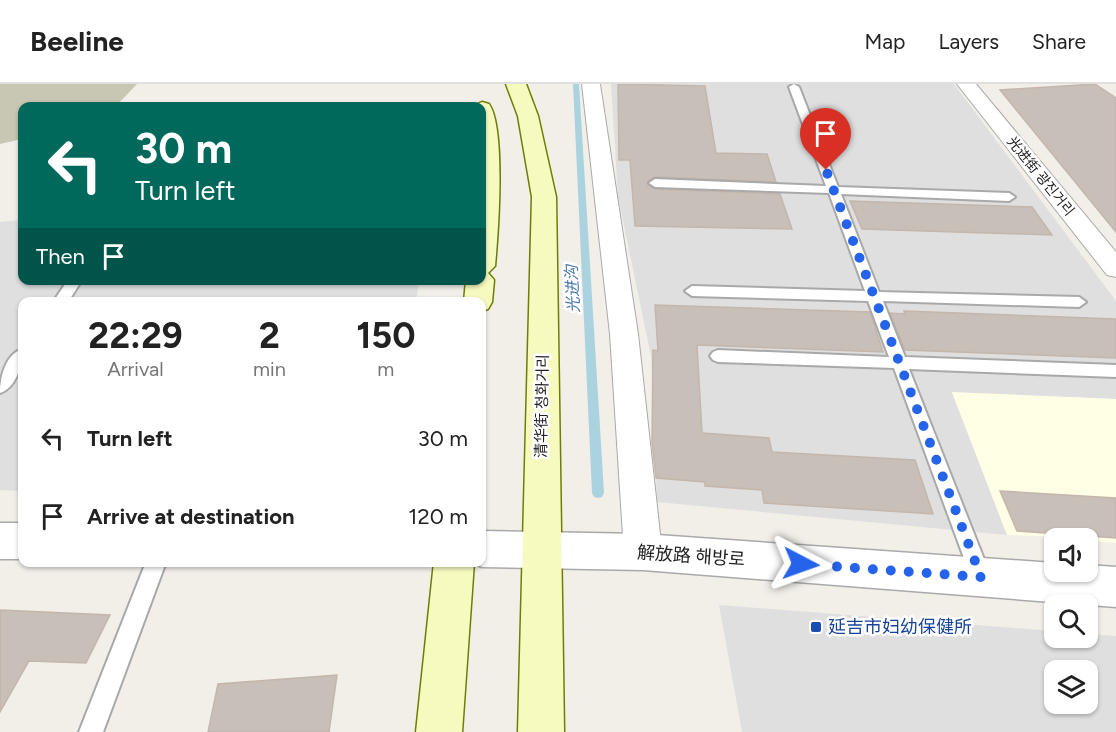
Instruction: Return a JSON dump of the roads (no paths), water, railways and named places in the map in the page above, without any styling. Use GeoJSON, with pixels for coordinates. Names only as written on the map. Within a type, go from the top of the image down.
{"type":"FeatureCollection","features":[{"type":"Feature","properties":{"kind":"main road","name":"清华街 청화거리"},"geometry":{"type":"LineString","coordinates":[[516,84],[528,116],[544,197],[540,550],[541,732]]}},
{"type":"Feature","properties":{"kind":"main road"},"geometry":{"type":"LineString","coordinates":[[486,146],[488,202],[486,223]]}},
{"type":"Feature","properties":{"kind":"main road"},"geometry":{"type":"LineString","coordinates":[[438,732],[454,567]]}},
{"type":"Feature","properties":{"kind":"street"},"geometry":{"type":"LineString","coordinates":[[591,84],[624,334],[643,552]]}},
{"type":"Feature","properties":{"kind":"street","name":"光进街 광진거리"},"geometry":{"type":"LineString","coordinates":[[966,84],[1116,269]]}},
{"type":"Feature","properties":{"kind":"street"},"geometry":{"type":"LineString","coordinates":[[0,541],[18,541]]}},
{"type":"Feature","properties":{"kind":"street","name":"解放路 해방로"},"geometry":{"type":"LineString","coordinates":[[486,549],[643,552],[1116,587]]}},
{"type":"Feature","properties":{"kind":"lane"},"geometry":{"type":"LineString","coordinates":[[794,87],[981,577]]}},
{"type":"Feature","properties":{"kind":"lane"},"geometry":{"type":"LineString","coordinates":[[656,183],[1009,197]]}},
{"type":"Feature","properties":{"kind":"lane"},"geometry":{"type":"LineString","coordinates":[[692,291],[1078,302]]}},
{"type":"Feature","properties":{"kind":"lane"},"geometry":{"type":"LineString","coordinates":[[718,356],[1116,371]]}},
{"type":"Feature","properties":{"kind":"lane"},"geometry":{"type":"LineString","coordinates":[[0,387],[11,370]]}},
{"type":"Feature","properties":{"kind":"lane"},"geometry":{"type":"LineString","coordinates":[[91,732],[154,567]]}},
{"type":"Feature","properties":{"kind":"waterway","name":"光进沟"},"geometry":{"type":"LineString","coordinates":[[576,84],[598,493]]}},
{"type":"Feature","properties":{"kind":"place","name":"延吉市妇幼保健所"},"geometry":{"type":"Point","coordinates":[816,627]}}]}
